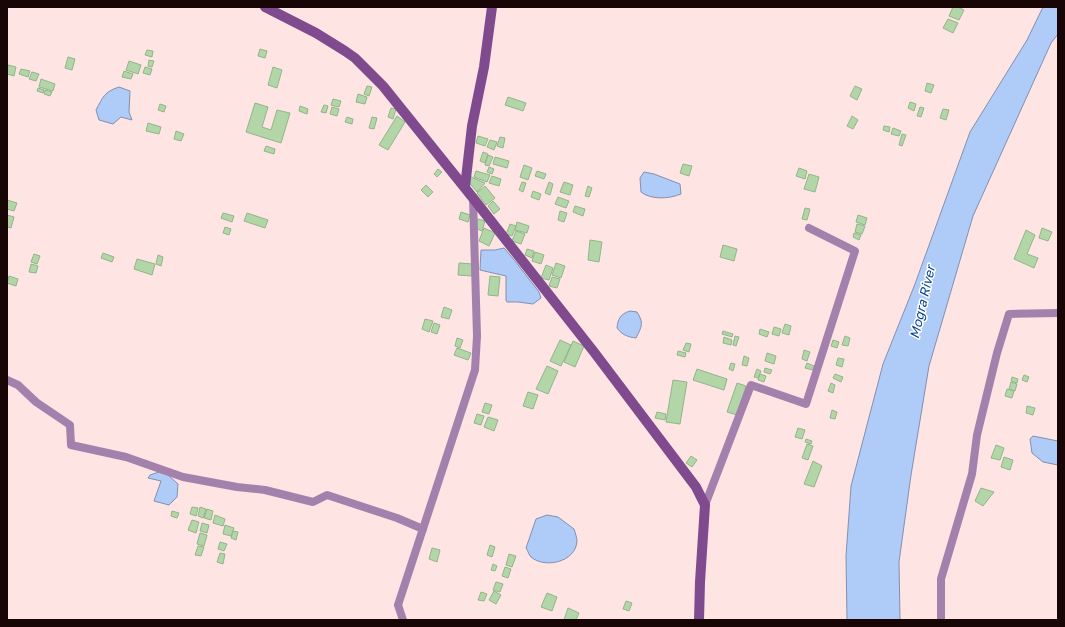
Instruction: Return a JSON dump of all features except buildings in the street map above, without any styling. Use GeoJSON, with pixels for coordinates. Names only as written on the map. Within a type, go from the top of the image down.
{"type":"FeatureCollection","features":[{"type":"Feature","properties":{"kind":"street"},"geometry":{"type":"LineString","coordinates":[[265,7],[316,33],[355,58],[383,86],[465,187],[604,365],[696,487],[705,505]]}},
{"type":"Feature","properties":{"kind":"street"},"geometry":{"type":"LineString","coordinates":[[465,187],[472,126],[484,67],[492,7]]}},
{"type":"Feature","properties":{"kind":"street"},"geometry":{"type":"LineString","coordinates":[[403,620],[398,605],[475,370],[477,336],[473,198]]}},
{"type":"Feature","properties":{"kind":"street"},"geometry":{"type":"LineString","coordinates":[[699,620],[705,505],[751,385],[806,404],[855,251],[809,228]]}},
{"type":"Feature","properties":{"kind":"street"},"geometry":{"type":"LineString","coordinates":[[941,620],[941,579],[972,474],[977,435],[1008,314],[1058,313]]}},
{"type":"Feature","properties":{"kind":"street"},"geometry":{"type":"LineString","coordinates":[[7,380],[18,385],[36,402],[70,425],[71,445],[126,458],[183,477],[237,487],[265,490],[313,502],[327,495],[397,518],[423,529]]}},
{"type":"Feature","properties":{"kind":"water","name":"Mogra River"},"geometry":{"type":"Polygon","coordinates":[[[1043,7],[1058,7],[1058,34],[1051,43],[973,216],[929,366],[911,475],[899,562],[900,620],[847,620],[846,556],[851,486],[883,364],[915,284],[970,132],[1027,40],[1043,7]]]}},
{"type":"Feature","properties":{"kind":"water"},"geometry":{"type":"Polygon","coordinates":[[[119,87],[130,91],[129,112],[132,120],[121,117],[113,124],[99,120],[96,110],[102,98],[110,91],[119,87]]]}},
{"type":"Feature","properties":{"kind":"water"},"geometry":{"type":"Polygon","coordinates":[[[644,172],[654,174],[680,184],[681,194],[660,198],[645,195],[641,192],[640,178],[644,172]]]}},
{"type":"Feature","properties":{"kind":"water"},"geometry":{"type":"Polygon","coordinates":[[[504,248],[539,292],[541,298],[533,304],[507,302],[506,276],[480,270],[481,250],[495,250],[504,248]]]}},
{"type":"Feature","properties":{"kind":"water"},"geometry":{"type":"Polygon","coordinates":[[[630,311],[637,312],[641,319],[641,327],[636,338],[625,335],[617,328],[620,317],[630,311]]]}},
{"type":"Feature","properties":{"kind":"water"},"geometry":{"type":"Polygon","coordinates":[[[1033,436],[1058,441],[1058,465],[1043,462],[1032,453],[1030,439],[1033,436]]]}},
{"type":"Feature","properties":{"kind":"water"},"geometry":{"type":"Polygon","coordinates":[[[159,472],[168,475],[178,484],[177,497],[169,505],[154,501],[161,481],[148,478],[150,475],[159,472]]]}},
{"type":"Feature","properties":{"kind":"water"},"geometry":{"type":"Polygon","coordinates":[[[547,515],[558,517],[574,529],[577,540],[575,548],[571,554],[566,558],[551,563],[537,561],[531,557],[526,548],[536,519],[547,515]]]}}]}
